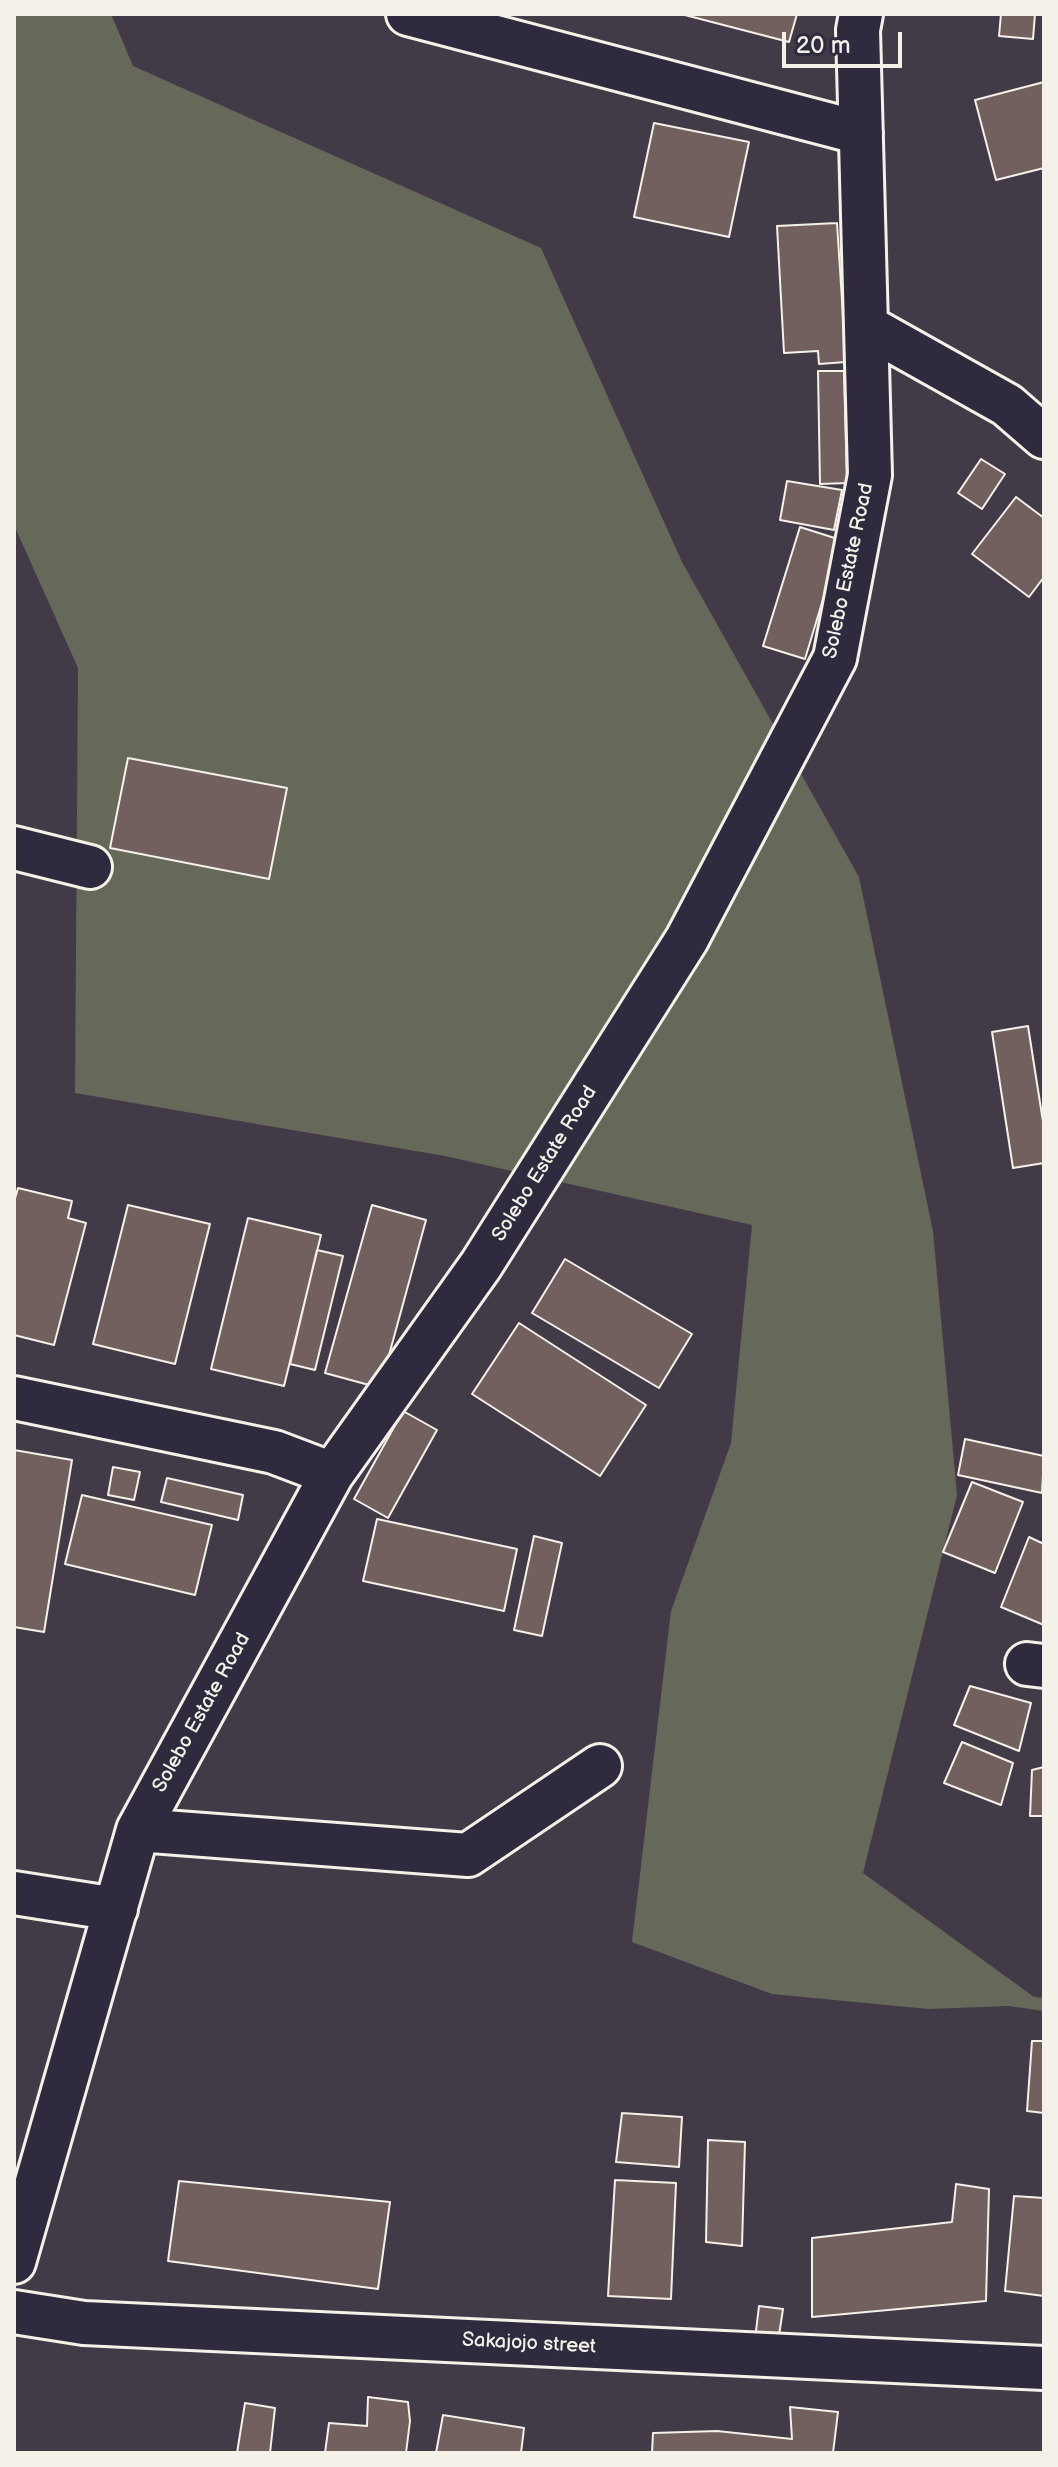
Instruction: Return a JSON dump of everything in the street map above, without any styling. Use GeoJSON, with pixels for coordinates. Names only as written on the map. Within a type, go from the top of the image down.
{"type":"FeatureCollection","features":[{"type":"Feature","properties":{"kind":"street"},"geometry":{"type":"LineString","coordinates":[[408,14],[861,133]]}},
{"type":"Feature","properties":{"kind":"street","name":"Solebo Estate Road"},"geometry":{"type":"LineString","coordinates":[[14,2262],[138,1830],[332,1474],[481,1265],[687,939],[835,658],[870,475],[858,30],[861,14]]}},
{"type":"Feature","properties":{"kind":"street"},"geometry":{"type":"LineString","coordinates":[[866,326],[1007,405],[1044,437]]}},
{"type":"Feature","properties":{"kind":"street"},"geometry":{"type":"LineString","coordinates":[[14,848],[90,867]]}},
{"type":"Feature","properties":{"kind":"street"},"geometry":{"type":"LineString","coordinates":[[14,1398],[274,1452],[332,1474]]}},
{"type":"Feature","properties":{"kind":"street"},"geometry":{"type":"LineString","coordinates":[[138,1830],[468,1855],[600,1766]]}},
{"type":"Feature","properties":{"kind":"street"},"geometry":{"type":"LineString","coordinates":[[14,1893],[116,1909]]}},
{"type":"Feature","properties":{"kind":"street","name":"Sakajojo street"},"geometry":{"type":"LineString","coordinates":[[14,2312],[84,2323],[1044,2368]]}},
{"type":"Feature","properties":{"kind":"green space"},"geometry":{"type":"Polygon","coordinates":[[[14,14],[111,14],[133,66],[541,248],[682,562],[859,877],[933,1231],[957,1495],[863,1873],[1034,1997],[1044,1998],[1044,2011],[1009,2006],[928,2009],[772,1994],[632,1942],[671,1611],[731,1443],[752,1225],[445,1156],[75,1093],[78,668],[14,525],[14,14]]]}},
{"type":"Feature","properties":{"kind":"building"},"geometry":{"type":"Polygon","coordinates":[[[681,14],[797,14],[789,42],[681,14]]]}},
{"type":"Feature","properties":{"kind":"building"},"geometry":{"type":"Polygon","coordinates":[[[1001,14],[1035,14],[1033,39],[999,36],[1001,14]]]}},
{"type":"Feature","properties":{"kind":"building"},"geometry":{"type":"Polygon","coordinates":[[[1044,82],[1044,168],[996,180],[975,100],[1044,82]]]}},
{"type":"Feature","properties":{"kind":"building"},"geometry":{"type":"Polygon","coordinates":[[[654,123],[749,142],[729,237],[634,217],[654,123]]]}},
{"type":"Feature","properties":{"kind":"building"},"geometry":{"type":"Polygon","coordinates":[[[837,223],[846,362],[819,364],[818,351],[784,353],[777,226],[837,223]]]}},
{"type":"Feature","properties":{"kind":"building"},"geometry":{"type":"Polygon","coordinates":[[[818,371],[844,371],[847,483],[820,484],[818,371]]]}},
{"type":"Feature","properties":{"kind":"building"},"geometry":{"type":"Polygon","coordinates":[[[981,459],[1005,474],[982,509],[958,493],[981,459]]]}},
{"type":"Feature","properties":{"kind":"building"},"geometry":{"type":"Polygon","coordinates":[[[787,481],[842,490],[834,530],[780,520],[787,481]]]}},
{"type":"Feature","properties":{"kind":"building"},"geometry":{"type":"Polygon","coordinates":[[[1016,497],[1044,518],[1044,577],[1029,597],[972,554],[1016,497]]]}},
{"type":"Feature","properties":{"kind":"building"},"geometry":{"type":"Polygon","coordinates":[[[800,527],[841,540],[805,659],[763,646],[800,527]]]}},
{"type":"Feature","properties":{"kind":"building"},"geometry":{"type":"Polygon","coordinates":[[[128,758],[287,788],[269,879],[110,848],[128,758]]]}},
{"type":"Feature","properties":{"kind":"building"},"geometry":{"type":"Polygon","coordinates":[[[1028,1026],[1044,1128],[1044,1163],[1013,1168],[992,1032],[1028,1026]]]}},
{"type":"Feature","properties":{"kind":"building"},"geometry":{"type":"Polygon","coordinates":[[[18,1188],[72,1201],[68,1218],[86,1223],[54,1345],[14,1335],[14,1202],[18,1188]]]}},
{"type":"Feature","properties":{"kind":"building"},"geometry":{"type":"Polygon","coordinates":[[[128,1205],[210,1224],[175,1364],[93,1344],[128,1205]]]}},
{"type":"Feature","properties":{"kind":"building"},"geometry":{"type":"Polygon","coordinates":[[[372,1205],[426,1220],[380,1388],[325,1373],[372,1205]]]}},
{"type":"Feature","properties":{"kind":"building"},"geometry":{"type":"Polygon","coordinates":[[[248,1218],[321,1235],[284,1386],[211,1369],[248,1218]]]}},
{"type":"Feature","properties":{"kind":"building"},"geometry":{"type":"Polygon","coordinates":[[[317,1250],[343,1256],[315,1370],[290,1364],[317,1250]]]}},
{"type":"Feature","properties":{"kind":"building"},"geometry":{"type":"Polygon","coordinates":[[[565,1259],[692,1334],[659,1388],[532,1313],[565,1259]]]}},
{"type":"Feature","properties":{"kind":"building"},"geometry":{"type":"Polygon","coordinates":[[[519,1323],[646,1405],[600,1476],[472,1394],[519,1323]]]}},
{"type":"Feature","properties":{"kind":"building"},"geometry":{"type":"Polygon","coordinates":[[[403,1411],[437,1430],[388,1518],[354,1499],[403,1411]]]}},
{"type":"Feature","properties":{"kind":"building"},"geometry":{"type":"Polygon","coordinates":[[[965,1439],[1044,1456],[1042,1493],[958,1475],[965,1439]]]}},
{"type":"Feature","properties":{"kind":"building"},"geometry":{"type":"Polygon","coordinates":[[[14,1450],[72,1460],[44,1632],[14,1627],[14,1450]]]}},
{"type":"Feature","properties":{"kind":"building"},"geometry":{"type":"Polygon","coordinates":[[[113,1467],[140,1472],[134,1500],[108,1495],[113,1467]]]}},
{"type":"Feature","properties":{"kind":"building"},"geometry":{"type":"Polygon","coordinates":[[[167,1478],[243,1495],[238,1520],[161,1502],[167,1478]]]}},
{"type":"Feature","properties":{"kind":"building"},"geometry":{"type":"Polygon","coordinates":[[[972,1482],[1023,1502],[995,1573],[943,1552],[972,1482]]]}},
{"type":"Feature","properties":{"kind":"building"},"geometry":{"type":"Polygon","coordinates":[[[82,1495],[212,1525],[195,1595],[65,1564],[82,1495]]]}},
{"type":"Feature","properties":{"kind":"building"},"geometry":{"type":"Polygon","coordinates":[[[377,1519],[517,1549],[504,1611],[363,1581],[377,1519]]]}},
{"type":"Feature","properties":{"kind":"building"},"geometry":{"type":"Polygon","coordinates":[[[534,1536],[562,1543],[542,1636],[514,1630],[534,1536]]]}},
{"type":"Feature","properties":{"kind":"building"},"geometry":{"type":"Polygon","coordinates":[[[1029,1537],[1044,1544],[1044,1625],[1001,1607],[1029,1537]]]}},
{"type":"Feature","properties":{"kind":"building"},"geometry":{"type":"Polygon","coordinates":[[[970,1686],[1031,1703],[1019,1751],[954,1725],[970,1686]]]}},
{"type":"Feature","properties":{"kind":"building"},"geometry":{"type":"Polygon","coordinates":[[[962,1742],[1013,1763],[1001,1805],[944,1783],[962,1742]]]}},
{"type":"Feature","properties":{"kind":"building"},"geometry":{"type":"Polygon","coordinates":[[[1044,1767],[1044,1816],[1030,1816],[1032,1770],[1044,1767]]]}},
{"type":"Feature","properties":{"kind":"building"},"geometry":{"type":"Polygon","coordinates":[[[1032,2041],[1044,2041],[1044,2113],[1027,2111],[1032,2041]]]}},
{"type":"Feature","properties":{"kind":"building"},"geometry":{"type":"Polygon","coordinates":[[[622,2113],[682,2117],[679,2167],[616,2162],[622,2113]]]}},
{"type":"Feature","properties":{"kind":"building"},"geometry":{"type":"Polygon","coordinates":[[[708,2140],[745,2142],[742,2246],[706,2242],[708,2140]]]}},
{"type":"Feature","properties":{"kind":"building"},"geometry":{"type":"Polygon","coordinates":[[[615,2180],[676,2183],[671,2299],[608,2296],[615,2180]]]}},
{"type":"Feature","properties":{"kind":"building"},"geometry":{"type":"Polygon","coordinates":[[[179,2181],[390,2202],[378,2289],[168,2261],[179,2181]]]}},
{"type":"Feature","properties":{"kind":"building"},"geometry":{"type":"Polygon","coordinates":[[[956,2184],[989,2189],[986,2301],[812,2317],[812,2238],[952,2222],[956,2184]]]}},
{"type":"Feature","properties":{"kind":"building"},"geometry":{"type":"Polygon","coordinates":[[[1014,2196],[1044,2198],[1044,2296],[1005,2291],[1014,2196]]]}},
{"type":"Feature","properties":{"kind":"building"},"geometry":{"type":"Polygon","coordinates":[[[759,2306],[783,2309],[778,2342],[755,2339],[759,2306]]]}},
{"type":"Feature","properties":{"kind":"building"},"geometry":{"type":"Polygon","coordinates":[[[368,2397],[408,2402],[410,2421],[406,2453],[325,2453],[329,2423],[367,2426],[368,2397]]]}},
{"type":"Feature","properties":{"kind":"building"},"geometry":{"type":"Polygon","coordinates":[[[245,2403],[275,2408],[270,2453],[237,2453],[245,2403]]]}},
{"type":"Feature","properties":{"kind":"building"},"geometry":{"type":"Polygon","coordinates":[[[790,2407],[838,2412],[833,2453],[652,2453],[653,2433],[717,2431],[792,2439],[790,2407]]]}},
{"type":"Feature","properties":{"kind":"building"},"geometry":{"type":"Polygon","coordinates":[[[443,2415],[524,2428],[521,2453],[436,2453],[443,2415]]]}}]}
